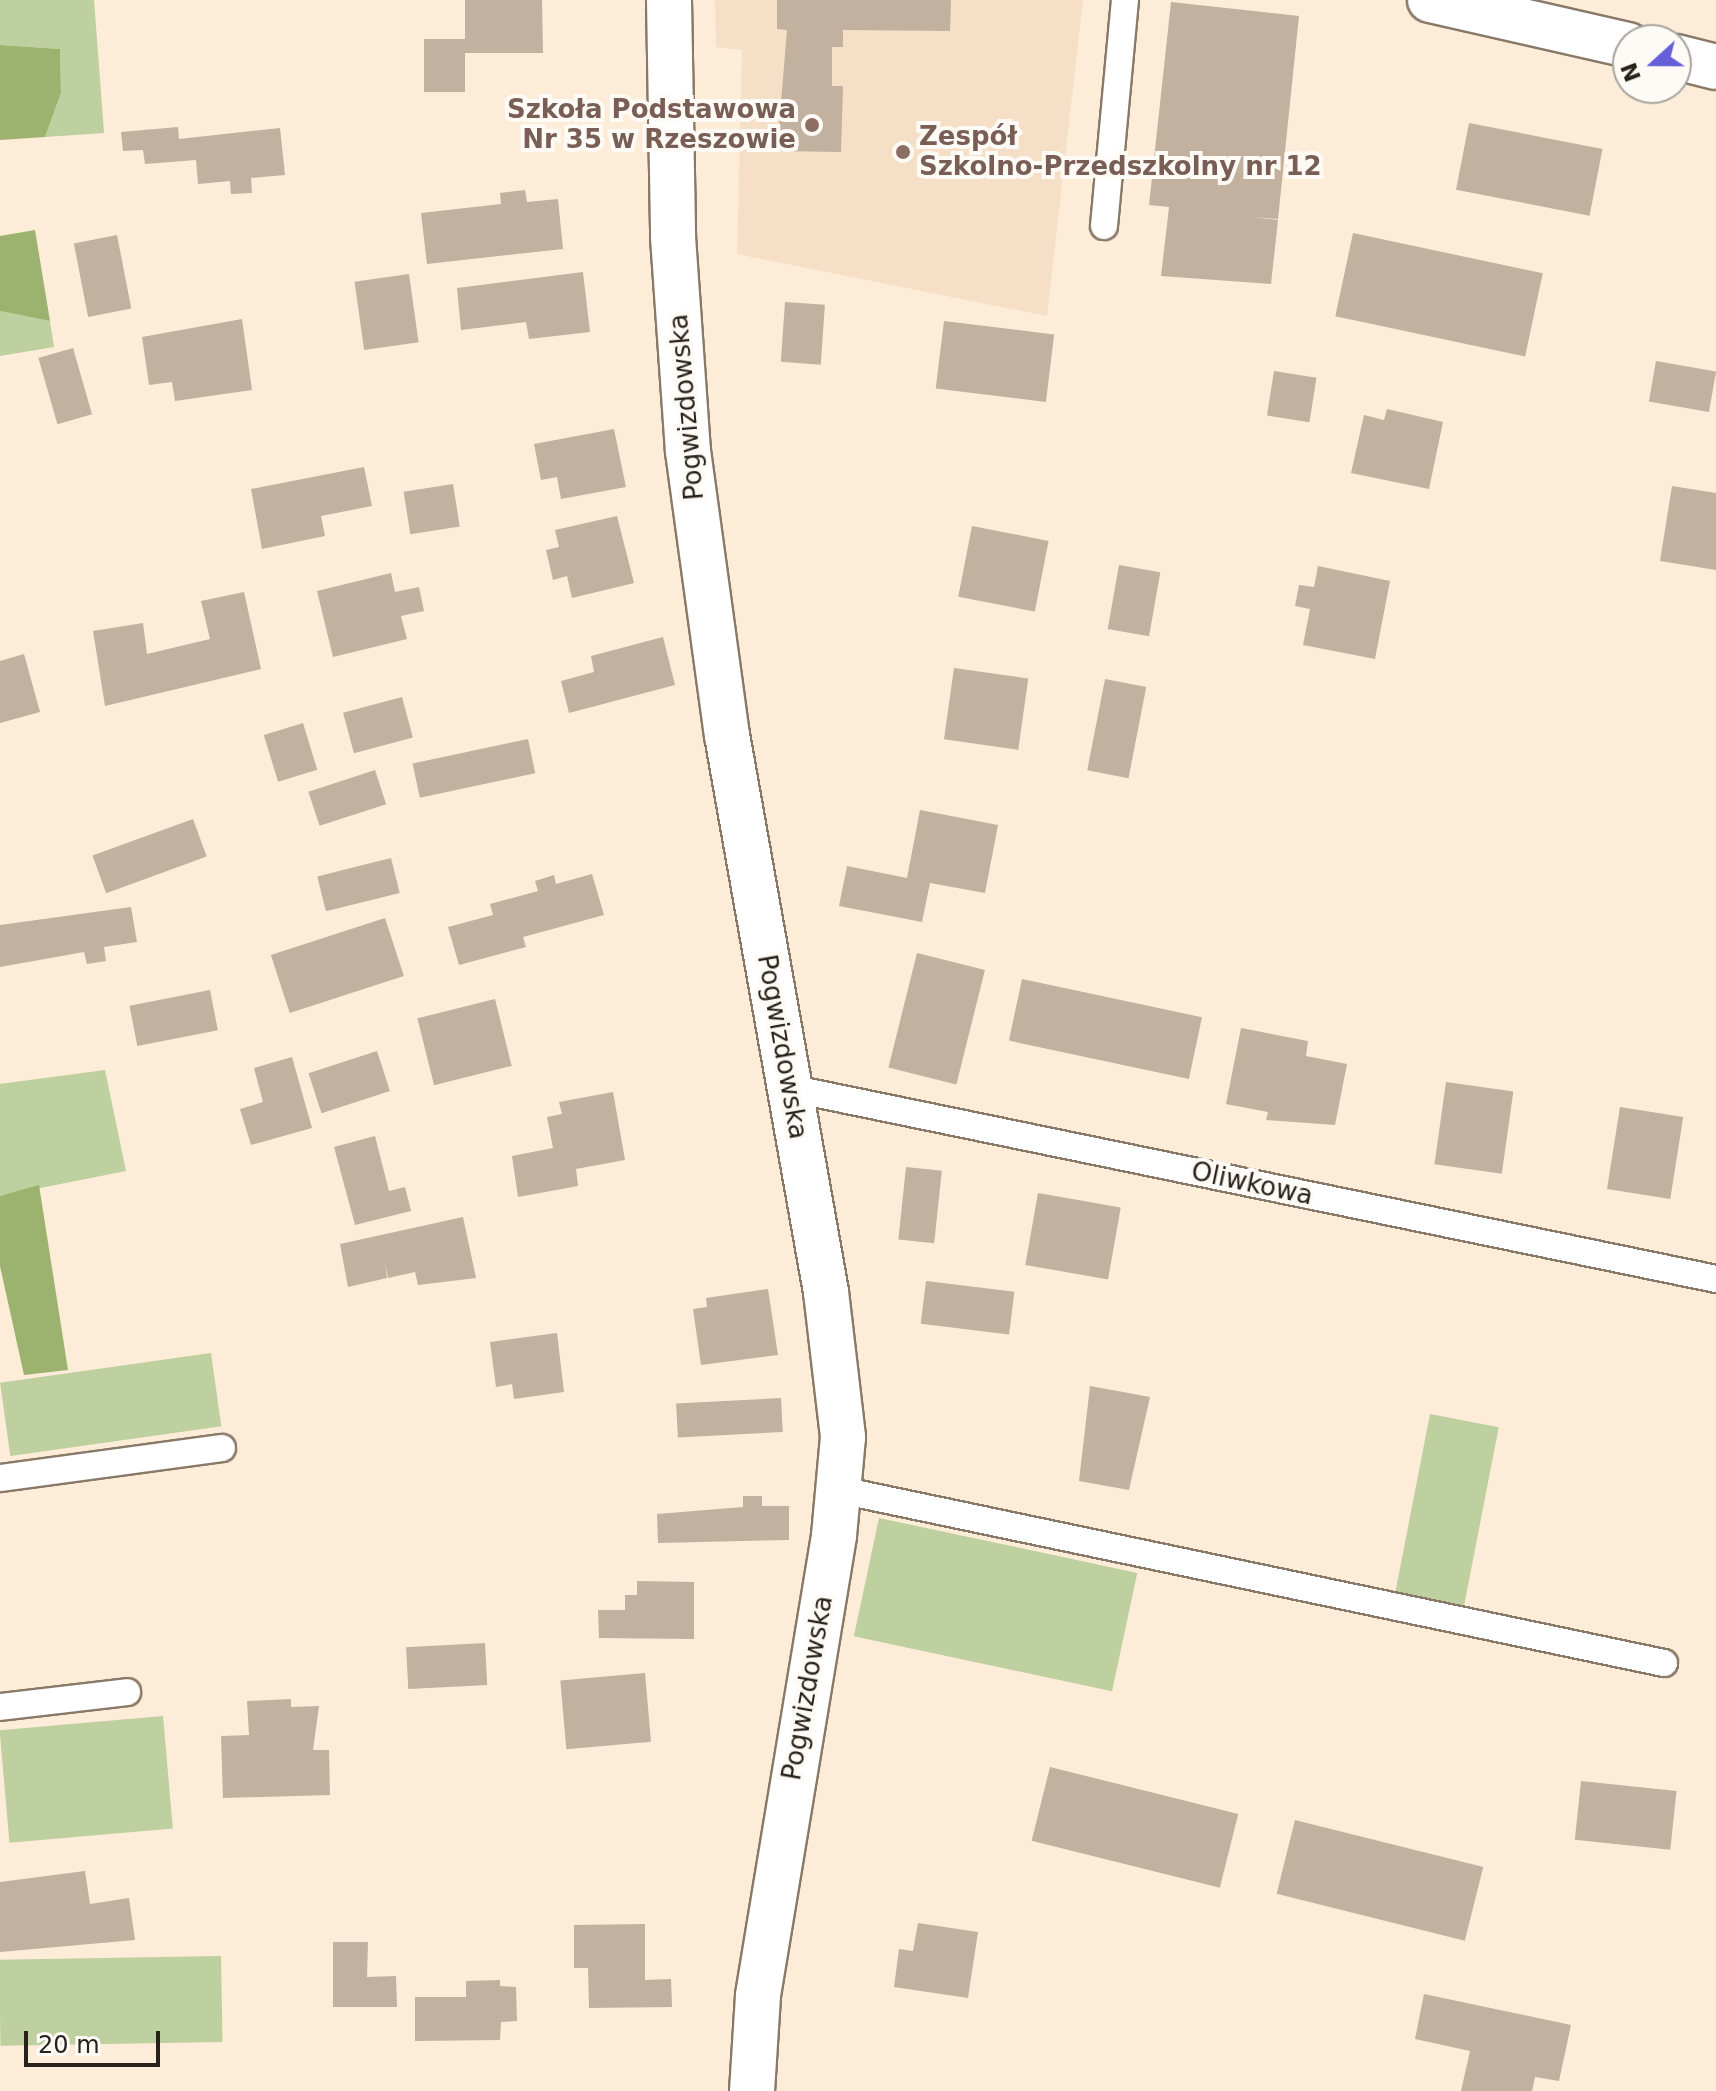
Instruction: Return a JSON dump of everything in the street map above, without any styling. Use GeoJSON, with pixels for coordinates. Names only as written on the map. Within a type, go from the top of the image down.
{"type":"FeatureCollection","features":[{"type":"Feature","properties":{"kind":"street","name":"Pogwizdowska"},"geometry":{"type":"LineString","coordinates":[[669,0],[673,237],[688,451],[727,735],[838,1377],[840,1490],[758,1996],[752,2091]]}},
{"type":"Feature","properties":{"kind":"street"},"geometry":{"type":"LineString","coordinates":[[1430,0],[1612,41]]}},
{"type":"Feature","properties":{"kind":"street"},"geometry":{"type":"LineString","coordinates":[[1692,61],[1716,67]]}},
{"type":"Feature","properties":{"kind":"lane"},"geometry":{"type":"LineString","coordinates":[[1104,226],[1125,0]]}},
{"type":"Feature","properties":{"kind":"lane","name":"Oliwkowa"},"geometry":{"type":"LineString","coordinates":[[789,1088],[1716,1279]]}},
{"type":"Feature","properties":{"kind":"lane"},"geometry":{"type":"LineString","coordinates":[[0,1478],[222,1448]]}},
{"type":"Feature","properties":{"kind":"lane"},"geometry":{"type":"LineString","coordinates":[[840,1490],[1664,1663]]}},
{"type":"Feature","properties":{"kind":"lane"},"geometry":{"type":"LineString","coordinates":[[0,1707],[127,1692]]}},
{"type":"Feature","properties":{"kind":"shaded area","name":"Zespół Szkolno-Przedszkolny nr 12"},"geometry":{"type":"Polygon","coordinates":[[[715,0],[1083,0],[1047,316],[737,254],[742,50],[716,47],[715,0]]]}},
{"type":"Feature","properties":{"kind":"green space"},"geometry":{"type":"Polygon","coordinates":[[[0,0],[94,0],[104,133],[45,137],[61,93],[60,49],[0,45],[0,0]]]}},
{"type":"Feature","properties":{"kind":"green space"},"geometry":{"type":"Polygon","coordinates":[[[0,45],[60,49],[61,93],[45,137],[0,140],[0,45]]]}},
{"type":"Feature","properties":{"kind":"green space"},"geometry":{"type":"Polygon","coordinates":[[[35,230],[50,321],[0,311],[0,236],[35,230]]]}},
{"type":"Feature","properties":{"kind":"green space"},"geometry":{"type":"Polygon","coordinates":[[[0,311],[50,321],[54,347],[0,356],[0,311]]]}},
{"type":"Feature","properties":{"kind":"green space"},"geometry":{"type":"Polygon","coordinates":[[[105,1070],[126,1171],[0,1196],[0,1084],[105,1070]]]}},
{"type":"Feature","properties":{"kind":"green space"},"geometry":{"type":"Polygon","coordinates":[[[39,1185],[68,1370],[24,1375],[0,1266],[0,1196],[39,1185]]]}},
{"type":"Feature","properties":{"kind":"green space"},"geometry":{"type":"Polygon","coordinates":[[[211,1353],[221,1426],[10,1456],[0,1383],[211,1353]]]}},
{"type":"Feature","properties":{"kind":"green space"},"geometry":{"type":"Polygon","coordinates":[[[1430,1414],[1499,1427],[1464,1608],[1395,1595],[1430,1414]]]}},
{"type":"Feature","properties":{"kind":"green space"},"geometry":{"type":"Polygon","coordinates":[[[879,1518],[1137,1573],[1112,1691],[854,1636],[879,1518]]]}},
{"type":"Feature","properties":{"kind":"green space"},"geometry":{"type":"Polygon","coordinates":[[[163,1716],[173,1829],[9,1843],[0,1730],[163,1716]]]}},
{"type":"Feature","properties":{"kind":"green space"},"geometry":{"type":"Polygon","coordinates":[[[221,1956],[223,2042],[1,2046],[0,1960],[221,1956]]]}},
{"type":"Feature","properties":{"kind":"building"},"geometry":{"type":"Polygon","coordinates":[[[465,0],[542,0],[543,53],[465,53],[465,92],[424,92],[424,39],[465,39],[465,0]]]}},
{"type":"Feature","properties":{"kind":"building"},"geometry":{"type":"Polygon","coordinates":[[[777,0],[951,0],[950,31],[843,30],[843,47],[832,47],[832,86],[843,86],[841,152],[777,151],[787,30],[777,29],[777,0]]]}},
{"type":"Feature","properties":{"kind":"building"},"geometry":{"type":"Polygon","coordinates":[[[1171,2],[1299,16],[1278,219],[1252,217],[1278,220],[1271,284],[1161,276],[1169,207],[1149,205],[1171,2]]]}},
{"type":"Feature","properties":{"kind":"building"},"geometry":{"type":"Polygon","coordinates":[[[1469,123],[1603,149],[1590,216],[1456,190],[1469,123]]]}},
{"type":"Feature","properties":{"kind":"building"},"geometry":{"type":"Polygon","coordinates":[[[178,127],[179,139],[280,128],[285,175],[251,178],[252,193],[231,194],[230,181],[198,184],[196,160],[145,164],[143,150],[123,151],[121,132],[178,127]]]}},
{"type":"Feature","properties":{"kind":"building"},"geometry":{"type":"Polygon","coordinates":[[[525,190],[527,202],[558,199],[563,249],[427,264],[421,213],[501,204],[500,193],[525,190]]]}},
{"type":"Feature","properties":{"kind":"building"},"geometry":{"type":"Polygon","coordinates":[[[1353,233],[1543,273],[1525,356],[1335,316],[1353,233]]]}},
{"type":"Feature","properties":{"kind":"building"},"geometry":{"type":"Polygon","coordinates":[[[117,235],[131,309],[88,317],[74,243],[117,235]]]}},
{"type":"Feature","properties":{"kind":"building"},"geometry":{"type":"Polygon","coordinates":[[[583,272],[590,332],[529,339],[526,322],[461,330],[457,288],[583,272]]]}},
{"type":"Feature","properties":{"kind":"building"},"geometry":{"type":"Polygon","coordinates":[[[409,274],[419,342],[364,350],[355,282],[409,274]]]}},
{"type":"Feature","properties":{"kind":"building"},"geometry":{"type":"Polygon","coordinates":[[[785,302],[825,305],[821,365],[781,362],[785,302]]]}},
{"type":"Feature","properties":{"kind":"building"},"geometry":{"type":"Polygon","coordinates":[[[242,319],[252,390],[175,401],[172,382],[149,385],[142,337],[242,319]]]}},
{"type":"Feature","properties":{"kind":"building"},"geometry":{"type":"Polygon","coordinates":[[[944,321],[1054,335],[1046,402],[936,388],[944,321]]]}},
{"type":"Feature","properties":{"kind":"building"},"geometry":{"type":"Polygon","coordinates":[[[73,348],[92,414],[57,424],[38,358],[73,348]]]}},
{"type":"Feature","properties":{"kind":"building"},"geometry":{"type":"Polygon","coordinates":[[[1656,361],[1716,372],[1709,412],[1649,401],[1656,361]]]}},
{"type":"Feature","properties":{"kind":"building"},"geometry":{"type":"Polygon","coordinates":[[[1274,371],[1316,378],[1309,422],[1267,415],[1274,371]]]}},
{"type":"Feature","properties":{"kind":"building"},"geometry":{"type":"Polygon","coordinates":[[[1387,409],[1443,422],[1429,489],[1351,473],[1364,415],[1384,420],[1387,409]]]}},
{"type":"Feature","properties":{"kind":"building"},"geometry":{"type":"Polygon","coordinates":[[[614,429],[626,487],[561,499],[557,477],[541,480],[534,444],[614,429]]]}},
{"type":"Feature","properties":{"kind":"building"},"geometry":{"type":"Polygon","coordinates":[[[364,467],[372,506],[321,516],[325,536],[262,549],[251,489],[364,467]]]}},
{"type":"Feature","properties":{"kind":"building"},"geometry":{"type":"Polygon","coordinates":[[[453,484],[460,526],[410,534],[404,492],[453,484]]]}},
{"type":"Feature","properties":{"kind":"building"},"geometry":{"type":"Polygon","coordinates":[[[1672,486],[1716,493],[1716,570],[1660,561],[1672,486]]]}},
{"type":"Feature","properties":{"kind":"building"},"geometry":{"type":"Polygon","coordinates":[[[617,516],[634,583],[572,598],[567,576],[553,580],[546,550],[559,547],[555,530],[617,516]]]}},
{"type":"Feature","properties":{"kind":"building"},"geometry":{"type":"Polygon","coordinates":[[[972,526],[1049,541],[1035,612],[958,597],[972,526]]]}},
{"type":"Feature","properties":{"kind":"building"},"geometry":{"type":"Polygon","coordinates":[[[1119,565],[1160,572],[1149,636],[1108,629],[1119,565]]]}},
{"type":"Feature","properties":{"kind":"building"},"geometry":{"type":"Polygon","coordinates":[[[1318,566],[1390,581],[1375,659],[1303,645],[1310,609],[1295,606],[1299,585],[1314,587],[1318,566]]]}},
{"type":"Feature","properties":{"kind":"building"},"geometry":{"type":"Polygon","coordinates":[[[391,573],[395,592],[419,587],[424,611],[401,616],[407,639],[333,657],[317,591],[391,573]]]}},
{"type":"Feature","properties":{"kind":"building"},"geometry":{"type":"Polygon","coordinates":[[[244,592],[261,669],[105,706],[93,631],[143,623],[147,654],[210,639],[201,601],[244,592]]]}},
{"type":"Feature","properties":{"kind":"building"},"geometry":{"type":"Polygon","coordinates":[[[663,637],[675,685],[569,713],[561,681],[594,672],[591,656],[663,637]]]}},
{"type":"Feature","properties":{"kind":"building"},"geometry":{"type":"Polygon","coordinates":[[[24,654],[40,712],[0,723],[0,661],[24,654]]]}},
{"type":"Feature","properties":{"kind":"building"},"geometry":{"type":"Polygon","coordinates":[[[954,668],[1028,678],[1018,750],[944,739],[954,668]]]}},
{"type":"Feature","properties":{"kind":"building"},"geometry":{"type":"Polygon","coordinates":[[[1105,679],[1146,687],[1128,778],[1087,770],[1105,679]]]}},
{"type":"Feature","properties":{"kind":"building"},"geometry":{"type":"Polygon","coordinates":[[[402,697],[413,738],[354,753],[343,713],[402,697]]]}},
{"type":"Feature","properties":{"kind":"building"},"geometry":{"type":"Polygon","coordinates":[[[303,723],[317,770],[278,782],[264,735],[303,723]]]}},
{"type":"Feature","properties":{"kind":"building"},"geometry":{"type":"Polygon","coordinates":[[[528,739],[535,773],[420,798],[413,764],[528,739]]]}},
{"type":"Feature","properties":{"kind":"building"},"geometry":{"type":"Polygon","coordinates":[[[375,770],[386,804],[320,826],[308,792],[375,770]]]}},
{"type":"Feature","properties":{"kind":"building"},"geometry":{"type":"Polygon","coordinates":[[[920,810],[998,825],[985,893],[930,883],[922,922],[839,906],[847,866],[907,878],[920,810]]]}},
{"type":"Feature","properties":{"kind":"building"},"geometry":{"type":"Polygon","coordinates":[[[193,819],[207,857],[106,893],[92,856],[193,819]]]}},
{"type":"Feature","properties":{"kind":"building"},"geometry":{"type":"Polygon","coordinates":[[[391,858],[400,893],[326,911],[317,876],[391,858]]]}},
{"type":"Feature","properties":{"kind":"building"},"geometry":{"type":"Polygon","coordinates":[[[592,874],[604,915],[523,937],[526,947],[459,965],[448,927],[493,915],[490,904],[538,891],[535,881],[554,875],[556,884],[592,874]]]}},
{"type":"Feature","properties":{"kind":"building"},"geometry":{"type":"Polygon","coordinates":[[[131,907],[137,942],[104,947],[106,961],[87,964],[84,952],[0,967],[0,925],[131,907]]]}},
{"type":"Feature","properties":{"kind":"building"},"geometry":{"type":"Polygon","coordinates":[[[385,918],[404,976],[290,1013],[271,955],[385,918]]]}},
{"type":"Feature","properties":{"kind":"building"},"geometry":{"type":"Polygon","coordinates":[[[917,953],[985,970],[956,1084],[888,1067],[917,953]]]}},
{"type":"Feature","properties":{"kind":"building"},"geometry":{"type":"Polygon","coordinates":[[[1022,979],[1202,1017],[1189,1079],[1009,1041],[1022,979]]]}},
{"type":"Feature","properties":{"kind":"building"},"geometry":{"type":"Polygon","coordinates":[[[210,990],[218,1030],[137,1046],[130,1006],[210,990]]]}},
{"type":"Feature","properties":{"kind":"building"},"geometry":{"type":"Polygon","coordinates":[[[495,999],[512,1066],[434,1085],[417,1018],[495,999]]]}},
{"type":"Feature","properties":{"kind":"building"},"geometry":{"type":"Polygon","coordinates":[[[1241,1028],[1308,1041],[1306,1056],[1347,1064],[1335,1125],[1266,1120],[1268,1112],[1226,1104],[1241,1028]]]}},
{"type":"Feature","properties":{"kind":"building"},"geometry":{"type":"Polygon","coordinates":[[[377,1051],[390,1091],[322,1113],[309,1073],[377,1051]]]}},
{"type":"Feature","properties":{"kind":"building"},"geometry":{"type":"Polygon","coordinates":[[[292,1057],[312,1128],[251,1145],[240,1109],[263,1102],[254,1068],[292,1057]]]}},
{"type":"Feature","properties":{"kind":"building"},"geometry":{"type":"Polygon","coordinates":[[[1446,1082],[1513,1091],[1502,1174],[1434,1164],[1446,1082]]]}},
{"type":"Feature","properties":{"kind":"building"},"geometry":{"type":"Polygon","coordinates":[[[613,1092],[625,1160],[576,1169],[578,1186],[518,1197],[512,1156],[553,1148],[547,1117],[562,1114],[559,1102],[613,1092]]]}},
{"type":"Feature","properties":{"kind":"building"},"geometry":{"type":"Polygon","coordinates":[[[1620,1107],[1683,1117],[1670,1199],[1607,1189],[1620,1107]]]}},
{"type":"Feature","properties":{"kind":"building"},"geometry":{"type":"Polygon","coordinates":[[[375,1136],[389,1191],[405,1187],[411,1211],[355,1225],[334,1147],[375,1136]]]}},
{"type":"Feature","properties":{"kind":"building"},"geometry":{"type":"Polygon","coordinates":[[[906,1167],[942,1171],[934,1243],[898,1240],[906,1167]]]}},
{"type":"Feature","properties":{"kind":"building"},"geometry":{"type":"Polygon","coordinates":[[[1038,1193],[1121,1208],[1108,1279],[1025,1265],[1038,1193]]]}},
{"type":"Feature","properties":{"kind":"building"},"geometry":{"type":"Polygon","coordinates":[[[463,1217],[476,1278],[418,1285],[415,1272],[388,1278],[385,1262],[387,1278],[348,1287],[340,1244],[463,1217]]]}},
{"type":"Feature","properties":{"kind":"building"},"geometry":{"type":"Polygon","coordinates":[[[926,1281],[1014,1292],[1009,1335],[921,1324],[926,1281]]]}},
{"type":"Feature","properties":{"kind":"building"},"geometry":{"type":"Polygon","coordinates":[[[768,1289],[778,1355],[701,1365],[693,1309],[707,1307],[706,1298],[768,1289]]]}},
{"type":"Feature","properties":{"kind":"building"},"geometry":{"type":"Polygon","coordinates":[[[557,1333],[564,1392],[514,1399],[512,1384],[496,1387],[490,1342],[557,1333]]]}},
{"type":"Feature","properties":{"kind":"building"},"geometry":{"type":"Polygon","coordinates":[[[1090,1386],[1150,1397],[1129,1490],[1079,1481],[1090,1386]]]}},
{"type":"Feature","properties":{"kind":"building"},"geometry":{"type":"Polygon","coordinates":[[[781,1398],[783,1432],[678,1437],[676,1403],[781,1398]]]}},
{"type":"Feature","properties":{"kind":"building"},"geometry":{"type":"Polygon","coordinates":[[[743,1496],[762,1496],[762,1506],[789,1506],[789,1540],[658,1543],[657,1514],[743,1507],[743,1496]]]}},
{"type":"Feature","properties":{"kind":"building"},"geometry":{"type":"Polygon","coordinates":[[[637,1581],[694,1582],[694,1639],[599,1638],[598,1610],[625,1610],[625,1595],[637,1595],[637,1581]]]}},
{"type":"Feature","properties":{"kind":"building"},"geometry":{"type":"Polygon","coordinates":[[[485,1643],[487,1685],[408,1689],[406,1647],[485,1643]]]}},
{"type":"Feature","properties":{"kind":"building"},"geometry":{"type":"Polygon","coordinates":[[[645,1673],[651,1742],[566,1749],[560,1680],[645,1673]]]}},
{"type":"Feature","properties":{"kind":"building"},"geometry":{"type":"Polygon","coordinates":[[[291,1699],[291,1707],[319,1706],[313,1750],[329,1750],[330,1795],[223,1798],[221,1736],[249,1735],[247,1701],[291,1699]]]}},
{"type":"Feature","properties":{"kind":"building"},"geometry":{"type":"Polygon","coordinates":[[[1050,1767],[1238,1814],[1220,1888],[1032,1841],[1050,1767]]]}},
{"type":"Feature","properties":{"kind":"building"},"geometry":{"type":"Polygon","coordinates":[[[1581,1781],[1676,1791],[1670,1850],[1575,1840],[1581,1781]]]}},
{"type":"Feature","properties":{"kind":"building"},"geometry":{"type":"Polygon","coordinates":[[[1295,1820],[1483,1867],[1465,1941],[1277,1894],[1295,1820]]]}},
{"type":"Feature","properties":{"kind":"building"},"geometry":{"type":"Polygon","coordinates":[[[85,1871],[90,1904],[129,1898],[135,1940],[0,1952],[0,1882],[85,1871]]]}},
{"type":"Feature","properties":{"kind":"building"},"geometry":{"type":"Polygon","coordinates":[[[918,1923],[978,1932],[968,1998],[894,1987],[899,1949],[913,1951],[918,1923]]]}},
{"type":"Feature","properties":{"kind":"building"},"geometry":{"type":"Polygon","coordinates":[[[645,1924],[645,1980],[671,1979],[672,2007],[589,2008],[588,1968],[574,1968],[574,1925],[645,1924]]]}},
{"type":"Feature","properties":{"kind":"building"},"geometry":{"type":"Polygon","coordinates":[[[333,1942],[368,1942],[367,1977],[396,1976],[397,2007],[333,2007],[333,1942]]]}},
{"type":"Feature","properties":{"kind":"building"},"geometry":{"type":"Polygon","coordinates":[[[500,1980],[500,1986],[516,1987],[517,2021],[501,2022],[500,2040],[415,2041],[415,1997],[466,1997],[466,1981],[500,1980]]]}},
{"type":"Feature","properties":{"kind":"building"},"geometry":{"type":"Polygon","coordinates":[[[1424,1994],[1571,2025],[1559,2081],[1535,2077],[1532,2091],[1461,2091],[1470,2051],[1415,2039],[1424,1994]]]}},
{"type":"Feature","properties":{"kind":"place","name":"Szkoła Podstawowa Nr 35 w Rzeszowie"},"geometry":{"type":"Point","coordinates":[812,125]}},
{"type":"Feature","properties":{"kind":"place","name":"Zespół Szkolno-Przedszkolny nr 12"},"geometry":{"type":"Point","coordinates":[903,152]}}]}
